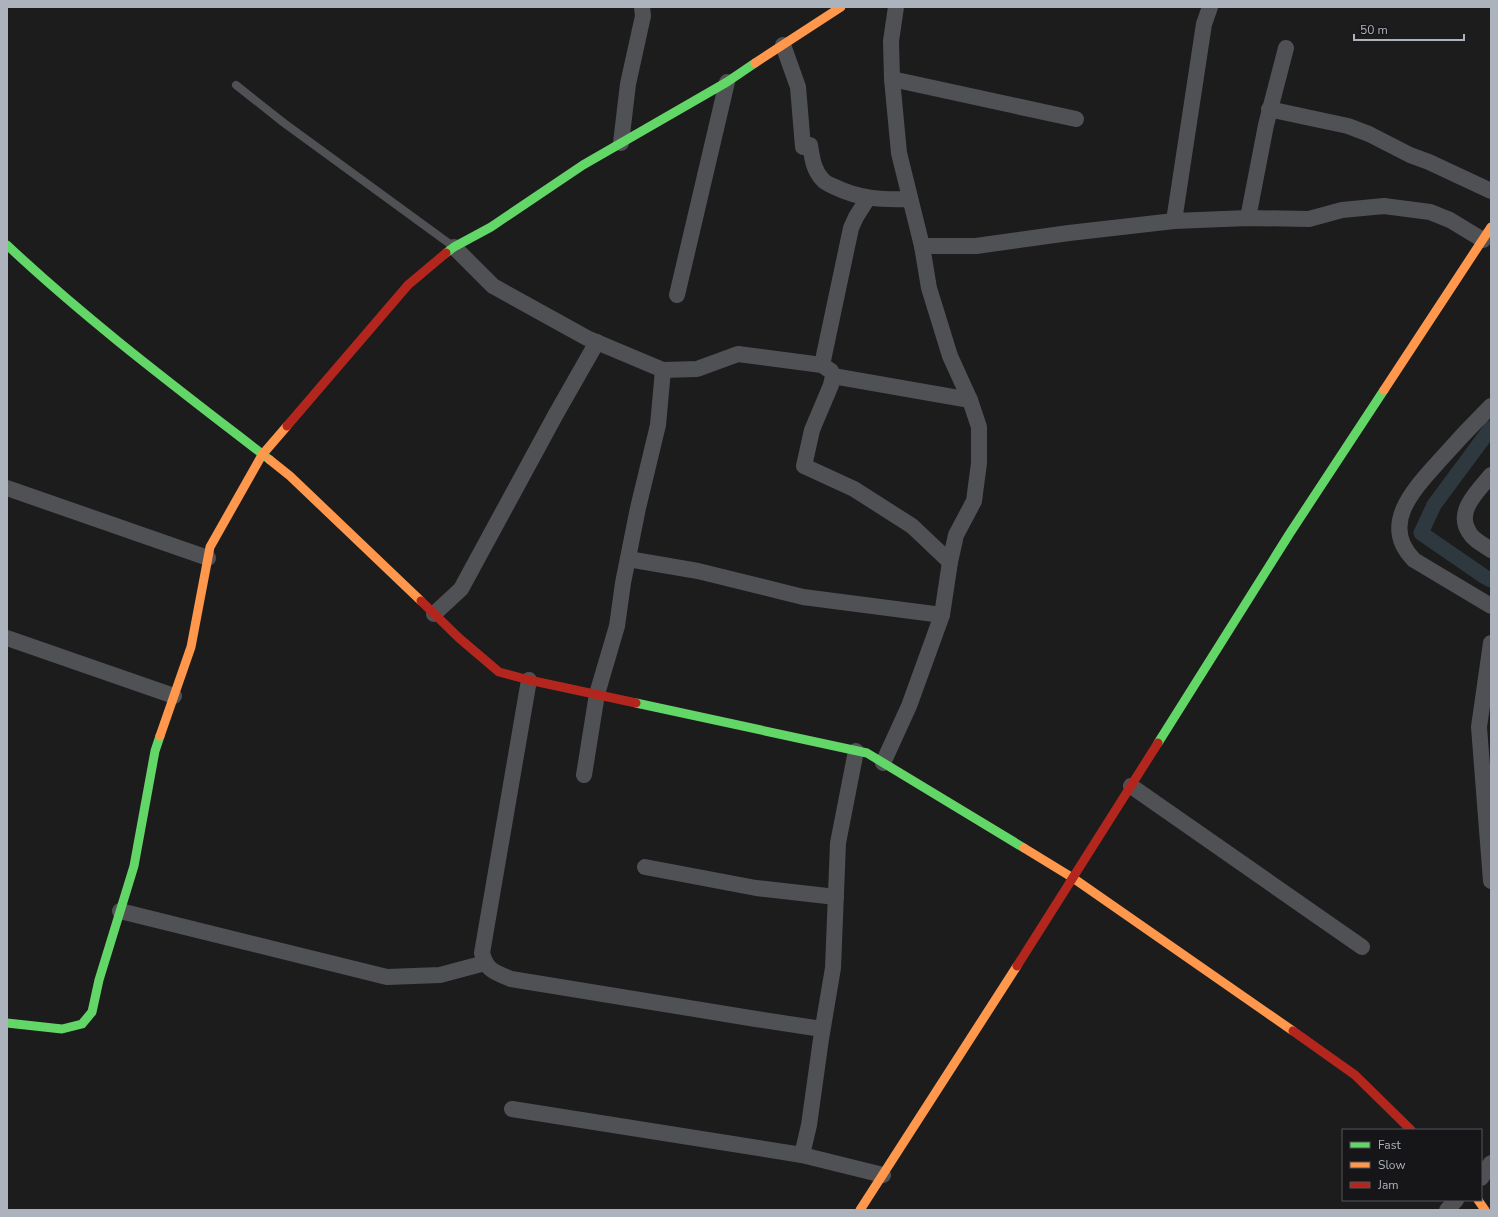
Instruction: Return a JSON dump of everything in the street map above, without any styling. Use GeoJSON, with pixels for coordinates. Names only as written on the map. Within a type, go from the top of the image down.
{"type":"FeatureCollection","features":[{"type":"Feature","properties":{"kind":"street"},"geometry":{"type":"LineString","coordinates":[[621,143],[628,84],[643,16],[642,7]]}},
{"type":"Feature","properties":{"kind":"street"},"geometry":{"type":"LineString","coordinates":[[7,1023],[62,1029],[82,1024],[92,1012],[99,980],[134,866],[155,751],[191,647],[210,547],[262,455],[408,285],[454,247],[491,227],[583,165],[727,82],[841,7]]}},
{"type":"Feature","properties":{"kind":"street"},"geometry":{"type":"LineString","coordinates":[[883,763],[909,706],[942,615],[950,562],[956,535],[974,501],[979,463],[979,427],[970,400],[950,356],[929,288],[922,246],[899,153],[892,79],[891,41],[896,7]]}},
{"type":"Feature","properties":{"kind":"street"},"geometry":{"type":"LineString","coordinates":[[1174,221],[1204,24],[1210,7]]}},
{"type":"Feature","properties":{"kind":"street"},"geometry":{"type":"LineString","coordinates":[[783,45],[798,87],[806,146],[814,166],[822,180],[843,191],[868,198],[882,200],[910,199]]}},
{"type":"Feature","properties":{"kind":"street"},"geometry":{"type":"LineString","coordinates":[[1248,218],[1270,109],[1286,48]]}},
{"type":"Feature","properties":{"kind":"street"},"geometry":{"type":"LineString","coordinates":[[892,79],[1076,119]]}},
{"type":"Feature","properties":{"kind":"street"},"geometry":{"type":"LineString","coordinates":[[677,295],[727,82]]}},
{"type":"Feature","properties":{"kind":"street"},"geometry":{"type":"LineString","coordinates":[[1270,109],[1348,126],[1369,134],[1410,155],[1429,162],[1491,191]]}},
{"type":"Feature","properties":{"kind":"street"},"geometry":{"type":"LineString","coordinates":[[868,198],[851,228],[828,371],[831,385],[812,430],[804,466],[854,489],[912,526],[950,562]]}},
{"type":"Feature","properties":{"kind":"street"},"geometry":{"type":"LineString","coordinates":[[860,1210],[1073,878],[1290,533],[1487,233],[1430,212],[1384,206],[1342,210],[1309,219],[1248,218],[1174,221],[1069,233],[976,246],[922,246]]}},
{"type":"Feature","properties":{"kind":"street"},"geometry":{"type":"LineString","coordinates":[[7,245],[40,276],[290,476],[459,638],[499,672],[529,680],[867,753],[1073,878],[1355,1075],[1410,1129]]}},
{"type":"Feature","properties":{"kind":"street"},"geometry":{"type":"LineString","coordinates":[[454,247],[493,286],[587,338],[663,370],[697,369],[738,354],[970,400]]}},
{"type":"Feature","properties":{"kind":"street"},"geometry":{"type":"LineString","coordinates":[[434,614],[461,589],[556,414],[598,342]]}},
{"type":"Feature","properties":{"kind":"street"},"geometry":{"type":"LineString","coordinates":[[584,775],[597,694],[617,626],[628,559],[658,426],[663,370]]}},
{"type":"Feature","properties":{"kind":"street"},"geometry":{"type":"LineString","coordinates":[[1491,406],[1420,483],[1406,501],[1400,517],[1399,530],[1402,544],[1414,560],[1491,606]]}},
{"type":"Feature","properties":{"kind":"street"},"geometry":{"type":"LineString","coordinates":[[1491,476],[1468,504],[1465,522],[1469,533],[1491,550]]}},
{"type":"Feature","properties":{"kind":"street"},"geometry":{"type":"LineString","coordinates":[[7,488],[208,558]]}},
{"type":"Feature","properties":{"kind":"street"},"geometry":{"type":"LineString","coordinates":[[628,559],[698,571],[803,597],[942,615]]}},
{"type":"Feature","properties":{"kind":"street"},"geometry":{"type":"LineString","coordinates":[[7,638],[174,696]]}},
{"type":"Feature","properties":{"kind":"street"},"geometry":{"type":"LineString","coordinates":[[1491,643],[1479,727],[1486,742],[1491,881]]}},
{"type":"Feature","properties":{"kind":"street"},"geometry":{"type":"LineString","coordinates":[[529,680],[482,952],[485,963],[495,973],[511,979],[822,1029]]}},
{"type":"Feature","properties":{"kind":"street"},"geometry":{"type":"LineString","coordinates":[[802,1155],[809,1125],[822,1029],[833,968],[838,843],[856,751]]}},
{"type":"Feature","properties":{"kind":"street"},"geometry":{"type":"LineString","coordinates":[[1131,786],[1362,947]]}},
{"type":"Feature","properties":{"kind":"street"},"geometry":{"type":"LineString","coordinates":[[645,867],[756,888],[836,897]]}},
{"type":"Feature","properties":{"kind":"street"},"geometry":{"type":"LineString","coordinates":[[120,911],[387,977],[440,975],[485,963]]}},
{"type":"Feature","properties":{"kind":"street"},"geometry":{"type":"LineString","coordinates":[[512,1109],[802,1155],[883,1174]]}},
{"type":"Feature","properties":{"kind":"street"},"geometry":{"type":"LineString","coordinates":[[1482,1176],[1491,1163]]}},
{"type":"Feature","properties":{"kind":"street"},"geometry":{"type":"LineString","coordinates":[[1447,1210],[1455,1201]]}},
{"type":"Feature","properties":{"kind":"street"},"geometry":{"type":"LineString","coordinates":[[1479,1201],[1484,1210]]}},
{"type":"Feature","properties":{"kind":"lane"},"geometry":{"type":"LineString","coordinates":[[236,85],[284,123],[454,247]]}},
{"type":"Feature","properties":{"kind":"waterway"},"geometry":{"type":"LineString","coordinates":[[1491,428],[1434,505],[1421,533],[1491,580]]}},
{"type":"Feature","properties":{"kind":"traffic: fast"},"geometry":{"type":"LineString","coordinates":[[446,253],[491,227],[583,165],[727,82],[755,63]]}},
{"type":"Feature","properties":{"kind":"traffic: fast"},"geometry":{"type":"LineString","coordinates":[[7,245],[38,274],[103,329],[270,460]]}},
{"type":"Feature","properties":{"kind":"traffic: fast"},"geometry":{"type":"LineString","coordinates":[[1158,743],[1290,533],[1384,390]]}},
{"type":"Feature","properties":{"kind":"traffic: fast"},"geometry":{"type":"LineString","coordinates":[[636,703],[867,753],[1024,848]]}},
{"type":"Feature","properties":{"kind":"traffic: fast"},"geometry":{"type":"LineString","coordinates":[[7,1023],[62,1029],[82,1024],[92,1012],[99,980],[134,866],[155,751],[160,736]]}},
{"type":"Feature","properties":{"kind":"traffic: slow"},"geometry":{"type":"LineString","coordinates":[[755,63],[841,7]]}},
{"type":"Feature","properties":{"kind":"traffic: slow"},"geometry":{"type":"LineString","coordinates":[[1384,390],[1491,227]]}},
{"type":"Feature","properties":{"kind":"traffic: slow"},"geometry":{"type":"LineString","coordinates":[[160,736],[191,647],[210,547],[262,455],[287,426]]}},
{"type":"Feature","properties":{"kind":"traffic: slow"},"geometry":{"type":"LineString","coordinates":[[270,460],[290,476],[421,601]]}},
{"type":"Feature","properties":{"kind":"traffic: slow"},"geometry":{"type":"LineString","coordinates":[[1024,848],[1073,878],[1293,1031]]}},
{"type":"Feature","properties":{"kind":"traffic: slow"},"geometry":{"type":"LineString","coordinates":[[860,1210],[1017,966]]}},
{"type":"Feature","properties":{"kind":"traffic: slow"},"geometry":{"type":"LineString","coordinates":[[1479,1201],[1485,1210]]}},
{"type":"Feature","properties":{"kind":"traffic: jam"},"geometry":{"type":"LineString","coordinates":[[287,426],[408,285],[446,253]]}},
{"type":"Feature","properties":{"kind":"traffic: jam"},"geometry":{"type":"LineString","coordinates":[[421,601],[459,638],[499,672],[636,703]]}},
{"type":"Feature","properties":{"kind":"traffic: jam"},"geometry":{"type":"LineString","coordinates":[[1017,966],[1158,743]]}},
{"type":"Feature","properties":{"kind":"traffic: jam"},"geometry":{"type":"LineString","coordinates":[[1293,1031],[1355,1075],[1410,1129]]}}]}
